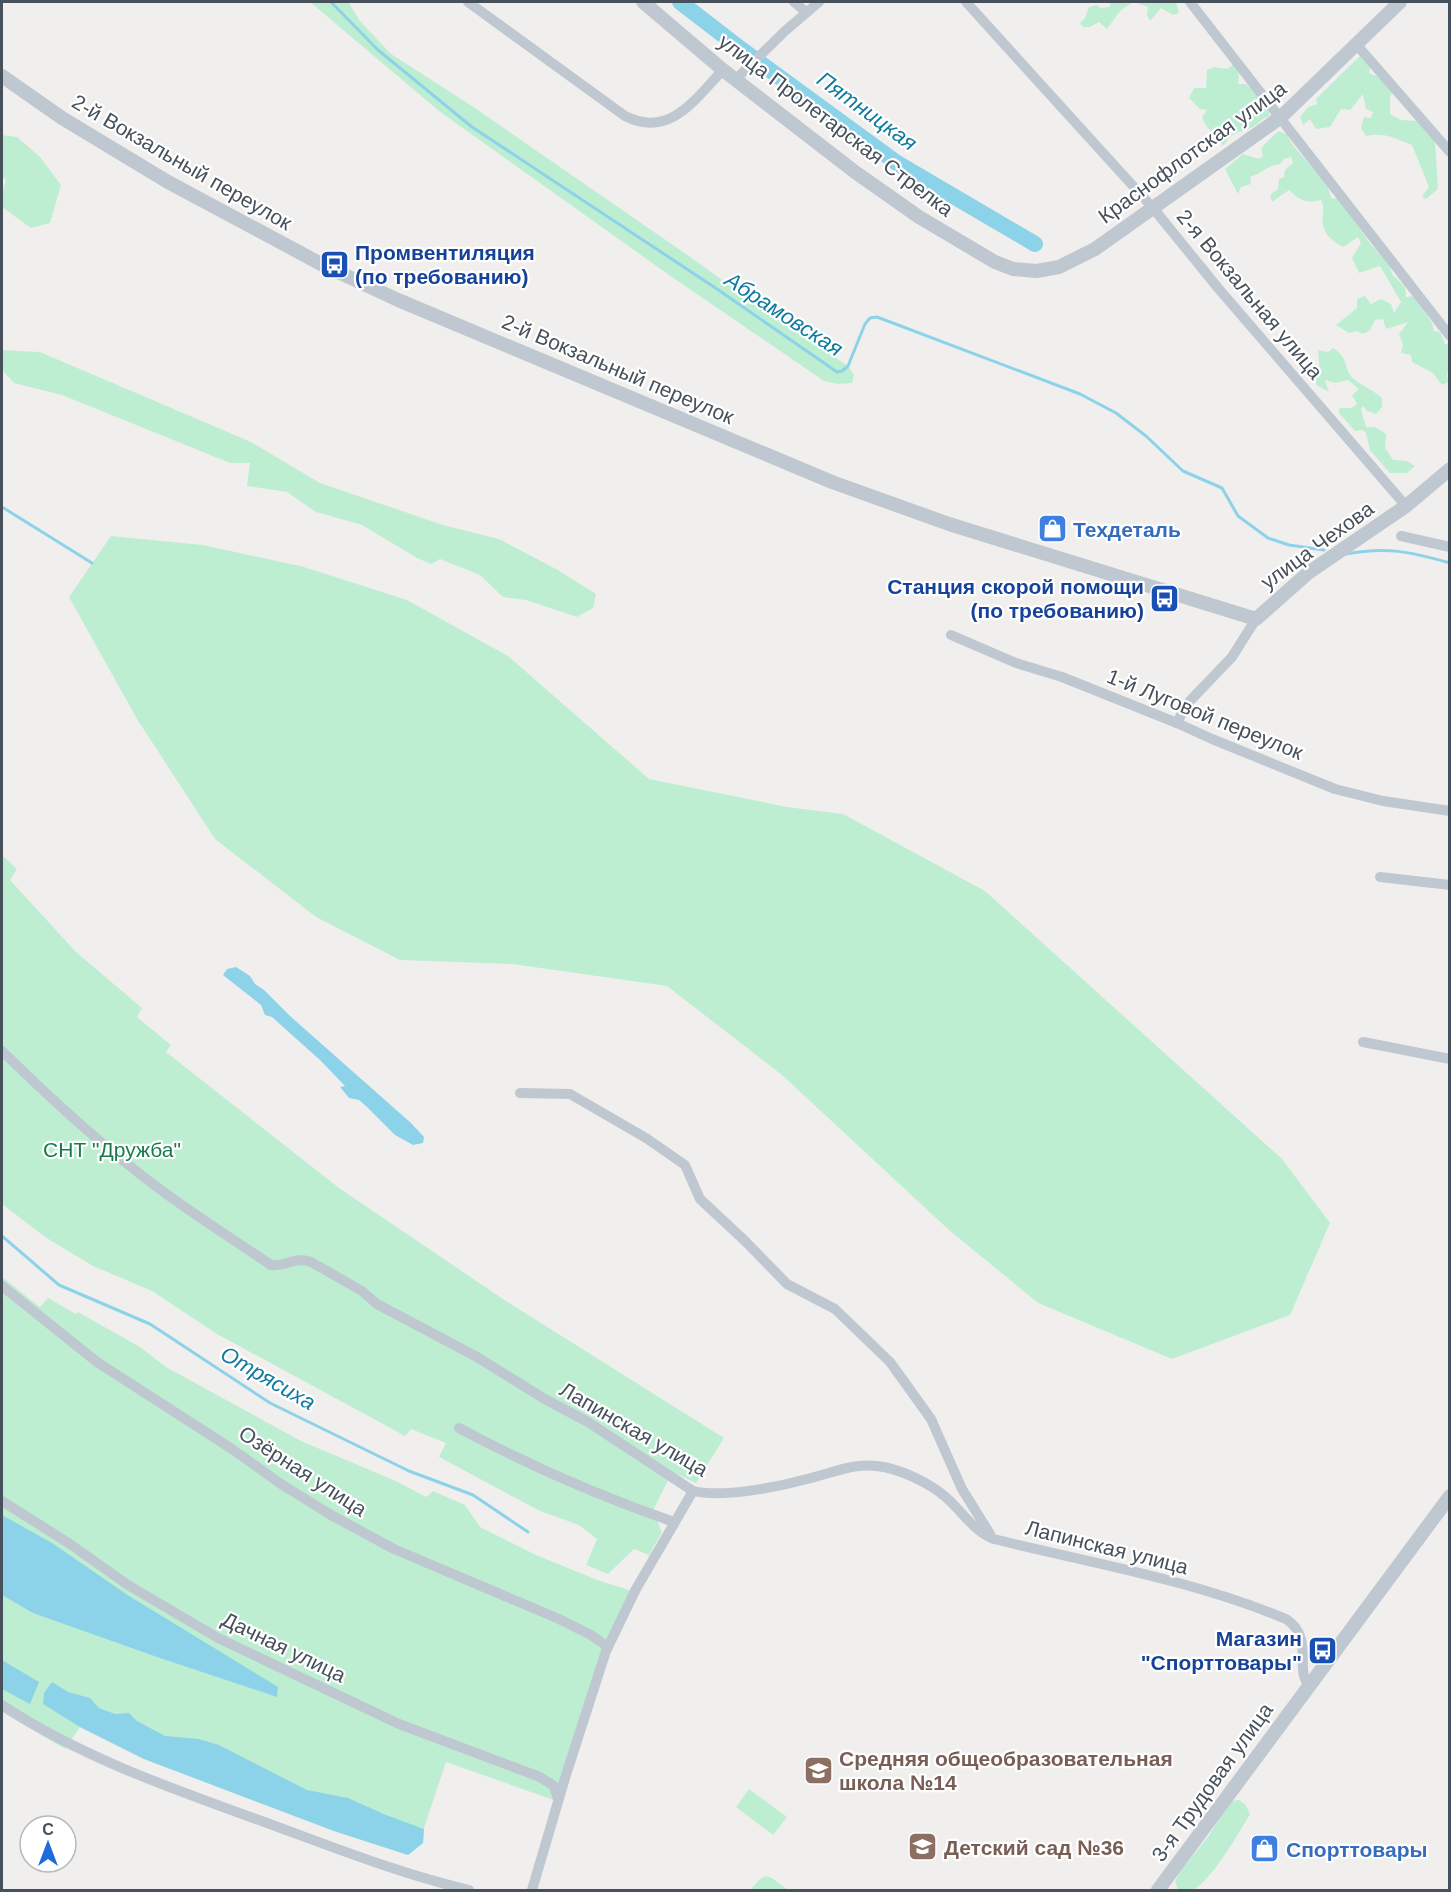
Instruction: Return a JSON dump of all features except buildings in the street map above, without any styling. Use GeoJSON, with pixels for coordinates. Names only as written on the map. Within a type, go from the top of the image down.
{"type":"FeatureCollection","features":[{"type":"Feature","properties":{"kind":"street"},"geometry":{"type":"LineString","coordinates":[[468,2],[625,116],[643,124],[661,123],[677,116],[723,70]]}},
{"type":"Feature","properties":{"kind":"street","name":"улица Пролетарская Стрелка"},"geometry":{"type":"LineString","coordinates":[[643,2],[735,80],[855,172],[919,217],[995,262],[1013,269],[1049,270]]}},
{"type":"Feature","properties":{"kind":"street"},"geometry":{"type":"LineString","coordinates":[[794,2],[806,12]]}},
{"type":"Feature","properties":{"kind":"street"},"geometry":{"type":"LineString","coordinates":[[735,80],[819,2]]}},
{"type":"Feature","properties":{"kind":"street","name":"2-я Вокзальная улица"},"geometry":{"type":"LineString","coordinates":[[966,2],[1153,208],[1233,306],[1406,506]]}},
{"type":"Feature","properties":{"kind":"street"},"geometry":{"type":"LineString","coordinates":[[1190,2],[1449,336]]}},
{"type":"Feature","properties":{"kind":"street","name":"Краснофлотская улица"},"geometry":{"type":"LineString","coordinates":[[1049,270],[1084,256],[1281,117],[1400,2]]}},
{"type":"Feature","properties":{"kind":"street"},"geometry":{"type":"LineString","coordinates":[[1356,44],[1449,152]]}},
{"type":"Feature","properties":{"kind":"street","name":"2-й Вокзальный переулок"},"geometry":{"type":"LineString","coordinates":[[2,76],[62,118],[168,182],[323,265],[398,300],[832,482],[949,524],[1256,619]]}},
{"type":"Feature","properties":{"kind":"street","name":"улица Чехова"},"geometry":{"type":"LineString","coordinates":[[1177,723],[1186,705],[1232,657],[1256,619],[1308,573],[1406,506],[1449,469]]}},
{"type":"Feature","properties":{"kind":"street"},"geometry":{"type":"LineString","coordinates":[[1401,536],[1449,547]]}},
{"type":"Feature","properties":{"kind":"street","name":"1-й Луговой переулок"},"geometry":{"type":"LineString","coordinates":[[951,635],[1016,663],[1062,677],[1177,723],[1212,740],[1335,789],[1383,801],[1449,811]]}},
{"type":"Feature","properties":{"kind":"street"},"geometry":{"type":"LineString","coordinates":[[1380,877],[1449,885]]}},
{"type":"Feature","properties":{"kind":"street"},"geometry":{"type":"LineString","coordinates":[[1363,1042],[1449,1059]]}},
{"type":"Feature","properties":{"kind":"street","name":"Лапинская улица"},"geometry":{"type":"LineString","coordinates":[[2,1051],[63,1108],[135,1170],[271,1265],[276,1266],[304,1259],[311,1262],[362,1291],[377,1304],[477,1357],[543,1398],[588,1422],[693,1491],[731,1492],[806,1480],[854,1466],[884,1467],[918,1480],[938,1492],[976,1528],[994,1539],[1217,1594],[1286,1619],[1295,1626],[1301,1639],[1305,1681],[1309,1685]]}},
{"type":"Feature","properties":{"kind":"street"},"geometry":{"type":"LineString","coordinates":[[520,1093],[570,1094],[646,1138],[685,1165],[699,1199],[787,1284],[835,1309],[890,1362],[931,1419],[962,1490],[985,1529],[994,1539]]}},
{"type":"Feature","properties":{"kind":"street","name":"Озёрная улица"},"geometry":{"type":"LineString","coordinates":[[2,1286],[97,1362],[331,1515],[394,1549],[559,1619],[591,1635],[608,1647]]}},
{"type":"Feature","properties":{"kind":"street"},"geometry":{"type":"LineString","coordinates":[[459,1428],[550,1474],[611,1500],[674,1522]]}},
{"type":"Feature","properties":{"kind":"street"},"geometry":{"type":"LineString","coordinates":[[532,1890],[558,1799],[608,1647],[636,1589],[693,1491]]}},
{"type":"Feature","properties":{"kind":"street","name":"3-я Трудовая улица"},"geometry":{"type":"LineString","coordinates":[[1161,1889],[1449,1496]]}},
{"type":"Feature","properties":{"kind":"street","name":"Дачная улица"},"geometry":{"type":"LineString","coordinates":[[2,1501],[70,1544],[128,1586],[218,1638],[399,1724],[540,1777],[554,1786],[558,1799]]}},
{"type":"Feature","properties":{"kind":"street"},"geometry":{"type":"LineString","coordinates":[[2,1704],[39,1728],[82,1750],[198,1798],[391,1867],[469,1890]]}},
{"type":"Feature","properties":{"kind":"green space"},"geometry":{"type":"Polygon","coordinates":[[[310,2],[348,2],[360,21],[391,54],[472,106],[848,366],[854,375],[852,383],[838,384],[824,381],[669,275],[439,111],[310,2]]]}},
{"type":"Feature","properties":{"kind":"green space"},"geometry":{"type":"Polygon","coordinates":[[[1110,2],[1133,2],[1120,11],[1107,29],[1099,22],[1090,27],[1083,27],[1080,23],[1085,18],[1089,7],[1097,5],[1101,8],[1110,7],[1110,2]]]}},
{"type":"Feature","properties":{"kind":"green space"},"geometry":{"type":"Polygon","coordinates":[[[1133,2],[1176,2],[1179,13],[1173,15],[1161,8],[1150,21],[1147,15],[1148,7],[1133,2]]]}},
{"type":"Feature","properties":{"kind":"green space"},"geometry":{"type":"Polygon","coordinates":[[[1360,56],[1371,66],[1369,73],[1382,78],[1392,92],[1390,114],[1401,120],[1419,121],[1435,141],[1438,189],[1426,199],[1422,196],[1429,187],[1412,145],[1384,135],[1366,136],[1361,128],[1364,117],[1371,118],[1373,112],[1366,109],[1363,94],[1350,110],[1341,109],[1330,127],[1316,129],[1310,119],[1303,125],[1300,117],[1308,107],[1317,104],[1316,99],[1360,56]]]}},
{"type":"Feature","properties":{"kind":"green space"},"geometry":{"type":"Polygon","coordinates":[[[1234,64],[1239,75],[1238,84],[1246,84],[1258,95],[1267,106],[1270,116],[1253,127],[1234,134],[1223,146],[1205,124],[1202,117],[1207,110],[1200,109],[1189,98],[1194,88],[1206,88],[1207,70],[1215,67],[1227,69],[1234,64]]]}},
{"type":"Feature","properties":{"kind":"green space"},"geometry":{"type":"Polygon","coordinates":[[[1278,131],[1287,134],[1291,143],[1318,172],[1331,198],[1339,199],[1369,242],[1390,266],[1392,274],[1405,287],[1406,297],[1414,296],[1432,323],[1434,331],[1440,332],[1445,344],[1449,344],[1448,382],[1442,385],[1433,373],[1412,362],[1411,355],[1401,353],[1403,345],[1399,334],[1408,322],[1386,329],[1383,319],[1375,320],[1370,330],[1363,334],[1356,331],[1349,333],[1336,325],[1357,308],[1357,299],[1365,296],[1371,304],[1381,299],[1391,304],[1394,313],[1401,302],[1380,266],[1359,273],[1352,258],[1361,243],[1358,237],[1343,247],[1328,235],[1323,225],[1321,200],[1311,202],[1303,200],[1289,190],[1272,202],[1270,195],[1278,189],[1279,179],[1284,177],[1285,170],[1293,163],[1291,157],[1250,177],[1251,184],[1241,187],[1238,194],[1225,169],[1243,154],[1259,159],[1263,156],[1261,148],[1278,131]]]}},
{"type":"Feature","properties":{"kind":"green space"},"geometry":{"type":"Polygon","coordinates":[[[2,135],[17,137],[40,157],[61,185],[50,223],[31,228],[2,207],[6,179],[2,177],[2,135]]]}},
{"type":"Feature","properties":{"kind":"green space"},"geometry":{"type":"Polygon","coordinates":[[[1333,348],[1344,359],[1351,376],[1382,398],[1382,407],[1376,414],[1367,411],[1363,406],[1361,409],[1366,427],[1375,427],[1386,434],[1385,448],[1393,460],[1407,461],[1415,466],[1407,473],[1390,473],[1370,450],[1366,433],[1363,430],[1355,431],[1338,412],[1340,408],[1351,408],[1357,404],[1352,395],[1359,389],[1348,380],[1335,383],[1325,380],[1329,392],[1317,385],[1313,375],[1320,375],[1318,350],[1328,352],[1333,348]]]}},
{"type":"Feature","properties":{"kind":"green space"},"geometry":{"type":"Polygon","coordinates":[[[2,350],[40,352],[251,442],[320,483],[443,525],[499,539],[558,570],[596,594],[593,608],[577,617],[526,600],[503,597],[480,575],[440,559],[431,564],[417,558],[362,525],[316,512],[287,492],[247,486],[250,463],[230,463],[62,395],[14,383],[2,370],[2,350]]]}},
{"type":"Feature","properties":{"kind":"green space"},"geometry":{"type":"Polygon","coordinates":[[[111,536],[203,545],[304,567],[407,600],[508,656],[649,779],[787,807],[843,814],[985,891],[1282,1159],[1330,1223],[1290,1315],[1172,1359],[1038,1303],[949,1230],[782,1075],[667,986],[512,964],[400,960],[316,917],[215,839],[137,719],[69,597],[111,536]]]}},
{"type":"Feature","properties":{"kind":"green space","name":"СНТ \"Дружба\""},"geometry":{"type":"Polygon","coordinates":[[[2,855],[17,869],[10,880],[76,952],[142,1008],[137,1017],[171,1045],[166,1052],[339,1188],[503,1299],[724,1438],[696,1483],[672,1472],[650,1517],[656,1519],[662,1532],[649,1555],[634,1549],[608,1574],[586,1565],[597,1539],[579,1525],[540,1511],[439,1457],[446,1443],[411,1429],[405,1436],[217,1334],[152,1291],[93,1266],[45,1237],[2,1204],[2,855]]]}},
{"type":"Feature","properties":{"kind":"green space"},"geometry":{"type":"Polygon","coordinates":[[[2,1277],[40,1307],[48,1298],[76,1314],[78,1312],[140,1347],[166,1367],[301,1441],[396,1481],[426,1497],[433,1491],[465,1505],[480,1527],[536,1555],[600,1581],[639,1593],[611,1646],[562,1803],[446,1762],[424,1828],[423,1843],[408,1855],[334,1831],[144,1759],[80,1727],[65,1749],[2,1712],[2,1277]]]}},
{"type":"Feature","properties":{"kind":"green space"},"geometry":{"type":"Polygon","coordinates":[[[749,1789],[787,1817],[773,1835],[736,1807],[749,1789]]]}},
{"type":"Feature","properties":{"kind":"green space"},"geometry":{"type":"Polygon","coordinates":[[[1239,1800],[1245,1804],[1250,1814],[1224,1856],[1199,1886],[1192,1890],[1178,1890],[1175,1882],[1179,1873],[1208,1837],[1231,1801],[1239,1800]]]}},
{"type":"Feature","properties":{"kind":"green space"},"geometry":{"type":"Polygon","coordinates":[[[766,1876],[772,1878],[788,1890],[750,1890],[766,1876]]]}},
{"type":"Feature","properties":{"kind":"water"},"geometry":{"type":"Polygon","coordinates":[[[236,967],[250,976],[255,984],[290,1016],[411,1123],[424,1137],[423,1143],[413,1145],[395,1135],[359,1100],[349,1098],[340,1087],[345,1086],[321,1061],[272,1017],[265,1015],[261,1005],[223,975],[227,969],[236,967]]]}},
{"type":"Feature","properties":{"kind":"water"},"geometry":{"type":"Polygon","coordinates":[[[2,1515],[52,1543],[129,1596],[278,1687],[277,1697],[33,1613],[2,1595],[2,1515]]]}},
{"type":"Feature","properties":{"kind":"water"},"geometry":{"type":"Polygon","coordinates":[[[2,1660],[39,1682],[30,1704],[2,1689],[2,1660]]]}},
{"type":"Feature","properties":{"kind":"water"},"geometry":{"type":"Polygon","coordinates":[[[52,1682],[68,1692],[90,1698],[99,1708],[115,1714],[129,1713],[137,1721],[165,1736],[199,1739],[219,1745],[307,1790],[348,1798],[424,1829],[423,1843],[408,1855],[334,1831],[144,1759],[80,1727],[43,1704],[44,1693],[52,1682]]]}},
{"type":"Feature","properties":{"kind":"waterway","name":"Абрамовская"},"geometry":{"type":"LineString","coordinates":[[331,2],[378,50],[472,127],[717,289],[837,372],[848,366],[865,324],[870,318],[877,317],[1080,394],[1116,413],[1146,436],[1183,471],[1222,488],[1238,516],[1268,538],[1289,545],[1324,550]]}},
{"type":"Feature","properties":{"kind":"waterway","name":"Пятницкая"},"geometry":{"type":"LineString","coordinates":[[680,2],[897,163],[1035,244]]}},
{"type":"Feature","properties":{"kind":"waterway"},"geometry":{"type":"LineString","coordinates":[[2,507],[92,563]]}},
{"type":"Feature","properties":{"kind":"waterway","name":"Абрамовская"},"geometry":{"type":"LineString","coordinates":[[1346,554],[1374,550],[1398,551],[1450,563]]}},
{"type":"Feature","properties":{"kind":"waterway","name":"Отрясиха"},"geometry":{"type":"LineString","coordinates":[[2,1236],[59,1285],[150,1324],[270,1403],[409,1471],[473,1495],[528,1532]]}},
{"type":"Feature","properties":{"kind":"place","name":"Промвентиляция (по требованию)"},"geometry":{"type":"Point","coordinates":[334,264]}},
{"type":"Feature","properties":{"kind":"place","name":"Техдеталь"},"geometry":{"type":"Point","coordinates":[1052,529]}},
{"type":"Feature","properties":{"kind":"place","name":"Станция скорой помощи (по требованию)"},"geometry":{"type":"Point","coordinates":[1165,598]}},
{"type":"Feature","properties":{"kind":"place","name":"Магазин \"Спорттовары\""},"geometry":{"type":"Point","coordinates":[1323,1650]}},
{"type":"Feature","properties":{"kind":"place","name":"Средняя общеобразовательная школа №14"},"geometry":{"type":"Point","coordinates":[818,1770]}},
{"type":"Feature","properties":{"kind":"place","name":"Детский сад №36"},"geometry":{"type":"Point","coordinates":[923,1847]}},
{"type":"Feature","properties":{"kind":"place","name":"Спорттовары"},"geometry":{"type":"Point","coordinates":[1265,1849]}}]}
